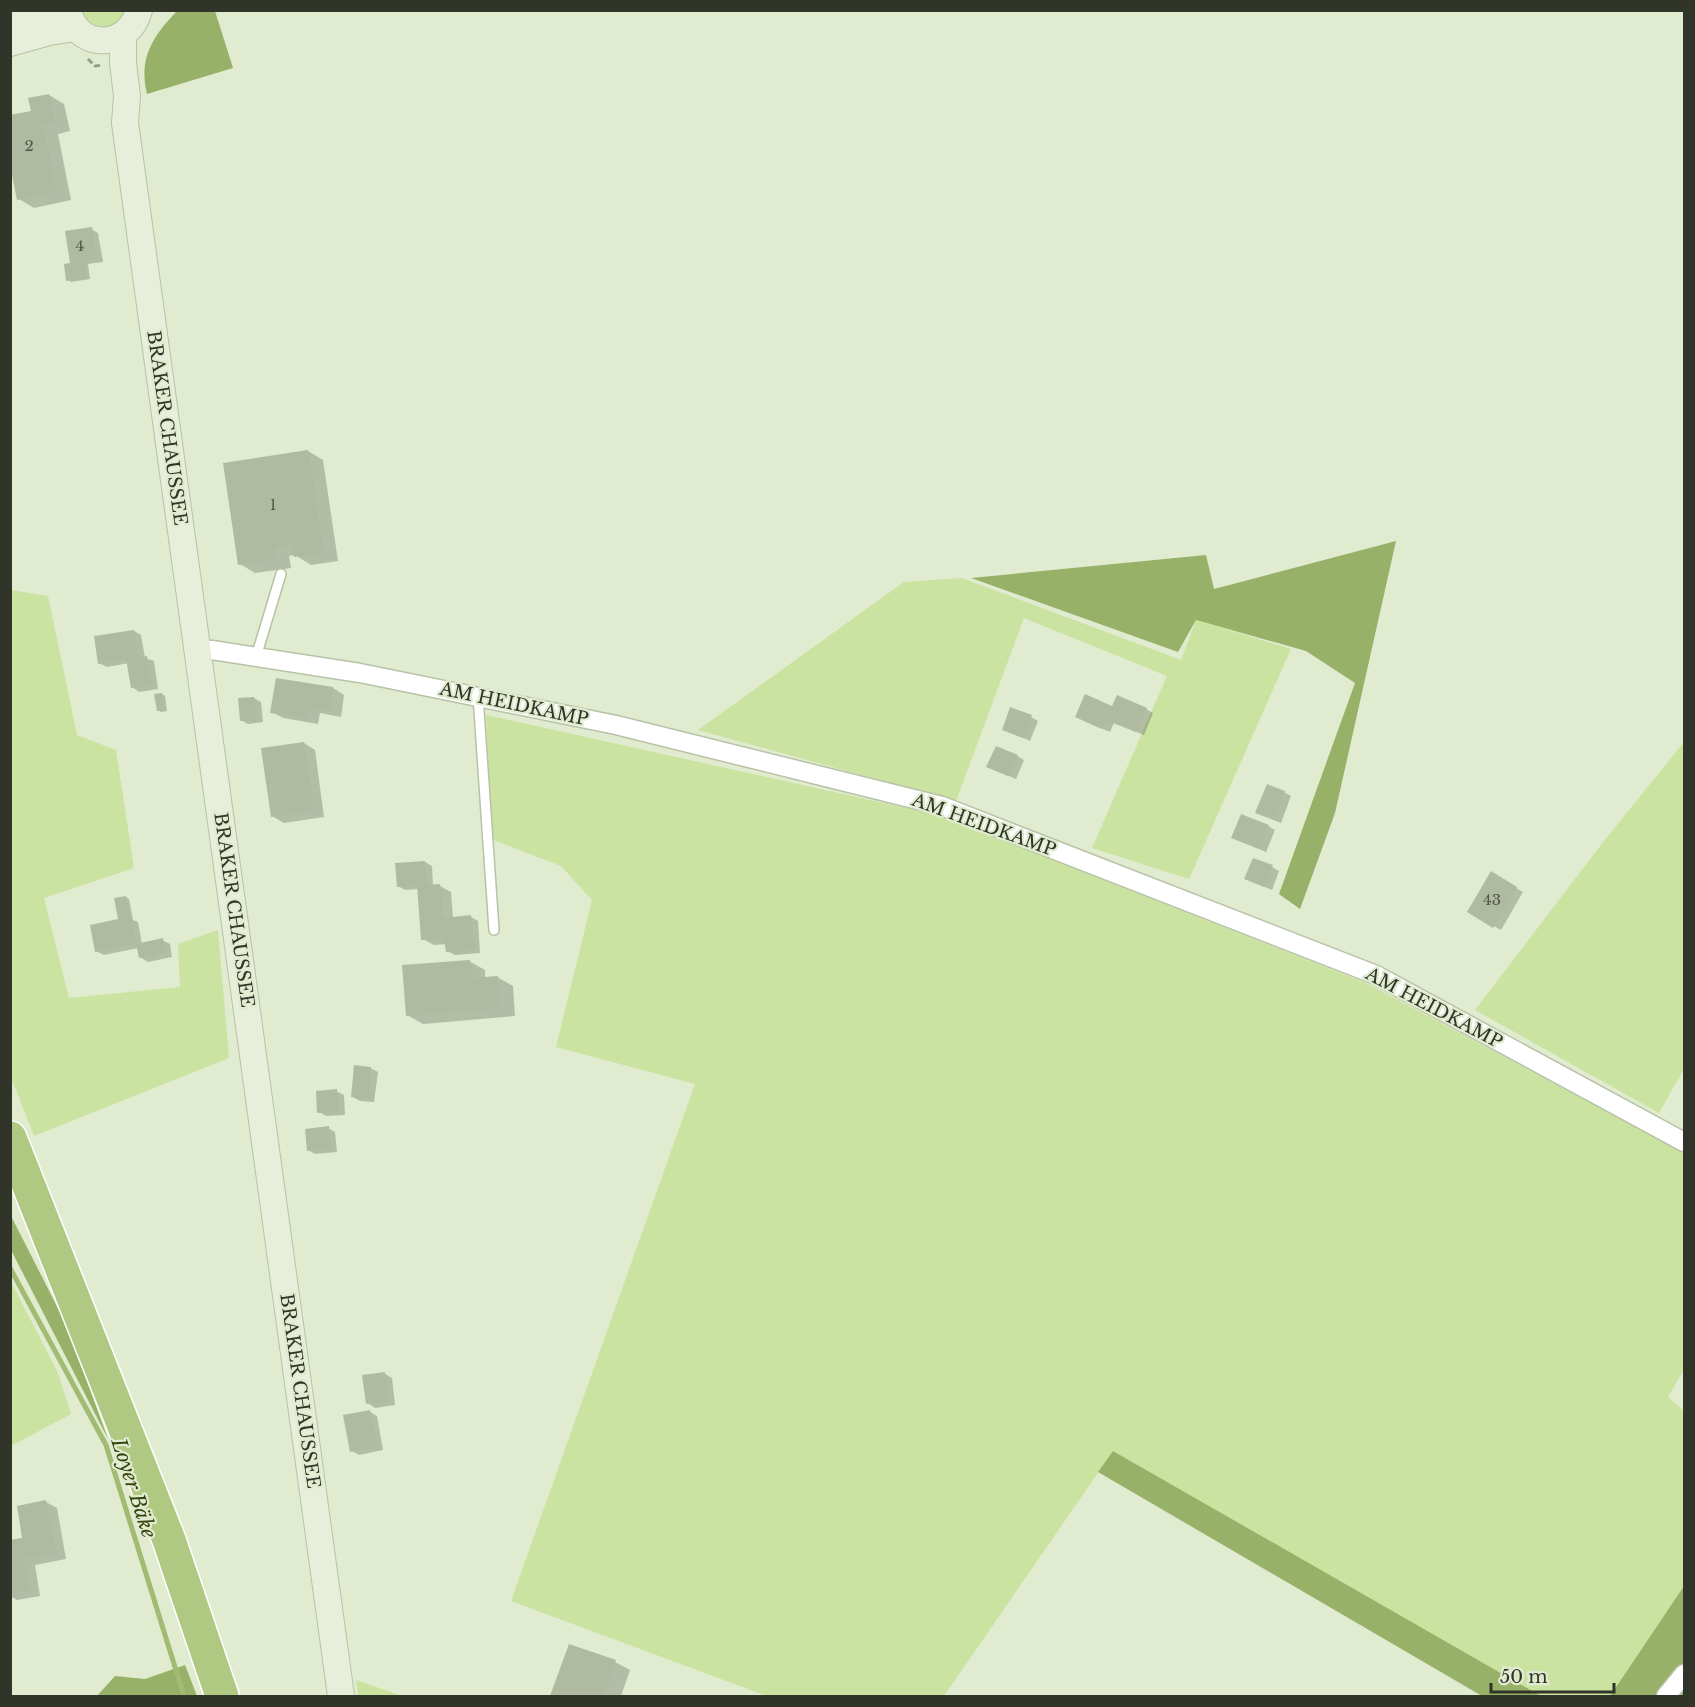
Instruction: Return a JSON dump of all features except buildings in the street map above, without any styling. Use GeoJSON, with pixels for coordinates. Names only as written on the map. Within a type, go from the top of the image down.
{"type":"FeatureCollection","features":[{"type":"Feature","properties":{"kind":"highway"},"geometry":{"type":"LineString","coordinates":[[10,1138],[51,1236],[169,1540],[222,1696]]}},
{"type":"Feature","properties":{"kind":"highway"},"geometry":{"type":"LineString","coordinates":[[10,1162],[51,1236]]}},
{"type":"Feature","properties":{"kind":"street"},"geometry":{"type":"LineString","coordinates":[[10,24],[49,10]]}},
{"type":"Feature","properties":{"kind":"street"},"geometry":{"type":"LineString","coordinates":[[10,43],[80,26],[109,40],[123,35],[134,24],[139,10]]}},
{"type":"Feature","properties":{"kind":"street","name":"BRAKER CHAUSSEE"},"geometry":{"type":"LineString","coordinates":[[80,26],[106,65],[113,98],[125,123]]}},
{"type":"Feature","properties":{"kind":"street","name":"BRAKER CHAUSSEE"},"geometry":{"type":"LineString","coordinates":[[123,35],[123,63],[127,96],[125,123],[341,1696]]}},
{"type":"Feature","properties":{"kind":"street","name":"AM HEIDKAMP"},"geometry":{"type":"LineString","coordinates":[[198,652],[212,650],[360,673],[478,696],[674,738],[942,806],[1376,975],[1684,1142]]}},
{"type":"Feature","properties":{"kind":"street"},"geometry":{"type":"LineString","coordinates":[[1666,1696],[1684,1674]]}},
{"type":"Feature","properties":{"kind":"lane"},"geometry":{"type":"LineString","coordinates":[[256,657],[281,574]]}},
{"type":"Feature","properties":{"kind":"lane"},"geometry":{"type":"LineString","coordinates":[[478,696],[494,930]]}},
{"type":"Feature","properties":{"kind":"green space"},"geometry":{"type":"Polygon","coordinates":[[[78,11],[128,11],[120,24],[96,30],[78,11]]]}},
{"type":"Feature","properties":{"kind":"green space"},"geometry":{"type":"Polygon","coordinates":[[[177,11],[215,11],[233,68],[147,94],[146,59],[161,29],[177,11]]]}},
{"type":"Feature","properties":{"kind":"green space"},"geometry":{"type":"Polygon","coordinates":[[[1396,541],[1335,813],[1300,909],[1279,894],[1355,683],[1306,651],[1196,620],[1178,652],[971,578],[1206,555],[1214,589],[1396,541]]]}},
{"type":"Feature","properties":{"kind":"green space"},"geometry":{"type":"Polygon","coordinates":[[[962,578],[1181,660],[1196,620],[1291,649],[1189,879],[1092,848],[1167,676],[1024,618],[956,801],[698,730],[904,582],[962,578]]]}},
{"type":"Feature","properties":{"kind":"green space"},"geometry":{"type":"Polygon","coordinates":[[[11,590],[48,596],[77,735],[116,750],[134,868],[44,898],[69,998],[180,987],[178,944],[218,930],[229,1058],[34,1136],[10,1075],[11,590]]]}},
{"type":"Feature","properties":{"kind":"green space"},"geometry":{"type":"Polygon","coordinates":[[[486,715],[938,815],[1366,983],[1684,1153],[1684,1369],[1668,1397],[1684,1411],[1684,1586],[1610,1696],[1541,1696],[1113,1451],[944,1696],[767,1696],[511,1601],[695,1084],[556,1047],[592,900],[561,866],[491,839],[486,715]]]}},
{"type":"Feature","properties":{"kind":"green space"},"geometry":{"type":"Polygon","coordinates":[[[1684,742],[1684,1069],[1659,1113],[1475,1010],[1604,841],[1684,742]]]}},
{"type":"Feature","properties":{"kind":"green space"},"geometry":{"type":"Polygon","coordinates":[[[10,1214],[68,1328],[108,1439],[11,1250],[10,1214]]]}},
{"type":"Feature","properties":{"kind":"green space"},"geometry":{"type":"Polygon","coordinates":[[[10,1280],[58,1373],[71,1414],[11,1446],[10,1280]]]}},
{"type":"Feature","properties":{"kind":"green space"},"geometry":{"type":"Polygon","coordinates":[[[1113,1451],[1541,1696],[1482,1696],[1098,1472],[1113,1451]]]}},
{"type":"Feature","properties":{"kind":"green space"},"geometry":{"type":"Polygon","coordinates":[[[1684,1586],[1684,1696],[1610,1696],[1684,1586]]]}},
{"type":"Feature","properties":{"kind":"green space"},"geometry":{"type":"Polygon","coordinates":[[[185,1665],[197,1696],[97,1696],[115,1676],[145,1679],[185,1665]]]}},
{"type":"Feature","properties":{"kind":"green space"},"geometry":{"type":"Polygon","coordinates":[[[356,1680],[402,1696],[358,1696],[356,1680]]]}},
{"type":"Feature","properties":{"kind":"waterway","name":"Loyer Bäke"},"geometry":{"type":"LineString","coordinates":[[10,1268],[106,1445],[184,1696]]}}]}
